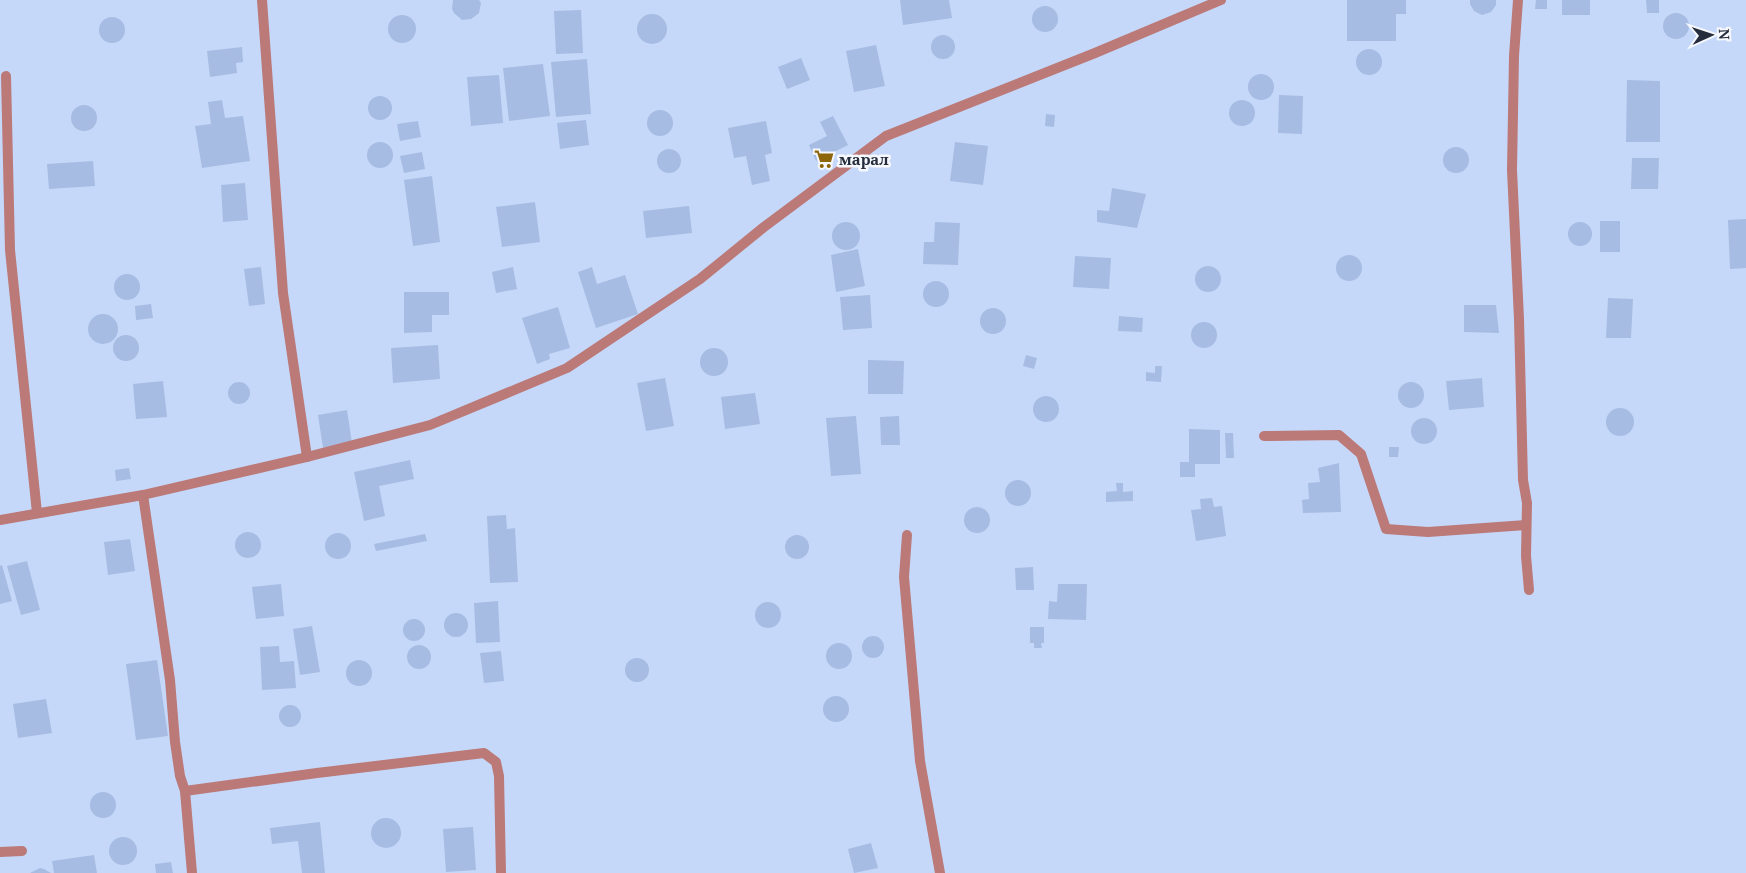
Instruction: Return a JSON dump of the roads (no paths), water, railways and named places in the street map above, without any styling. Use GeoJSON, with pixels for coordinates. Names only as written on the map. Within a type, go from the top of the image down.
{"type":"FeatureCollection","features":[{"type":"Feature","properties":{"kind":"street"},"geometry":{"type":"LineString","coordinates":[[262,0],[283,293],[307,457]]}},
{"type":"Feature","properties":{"kind":"street"},"geometry":{"type":"LineString","coordinates":[[0,520],[143,495],[307,457],[430,425],[567,368],[700,279],[764,227],[886,136],[1095,53],[1202,3],[1221,0]]}},
{"type":"Feature","properties":{"kind":"street"},"geometry":{"type":"LineString","coordinates":[[1518,0],[1514,56],[1512,170],[1519,319],[1523,480],[1527,503],[1526,556],[1529,590]]}},
{"type":"Feature","properties":{"kind":"street"},"geometry":{"type":"LineString","coordinates":[[6,76],[10,250],[37,514]]}},
{"type":"Feature","properties":{"kind":"street"},"geometry":{"type":"LineString","coordinates":[[1264,436],[1339,435],[1360,454],[1386,529],[1428,532],[1526,525]]}},
{"type":"Feature","properties":{"kind":"street"},"geometry":{"type":"LineString","coordinates":[[143,495],[170,680],[175,742],[180,776],[185,791],[192,873]]}},
{"type":"Feature","properties":{"kind":"street"},"geometry":{"type":"LineString","coordinates":[[907,535],[904,578],[920,762],[940,873]]}},
{"type":"Feature","properties":{"kind":"street"},"geometry":{"type":"LineString","coordinates":[[185,791],[484,753],[496,762],[499,776],[500,873]]}},
{"type":"Feature","properties":{"kind":"street"},"geometry":{"type":"LineString","coordinates":[[0,852],[22,851]]}},
{"type":"Feature","properties":{"kind":"place","name":"марал"},"geometry":{"type":"Point","coordinates":[824,159]}}]}
